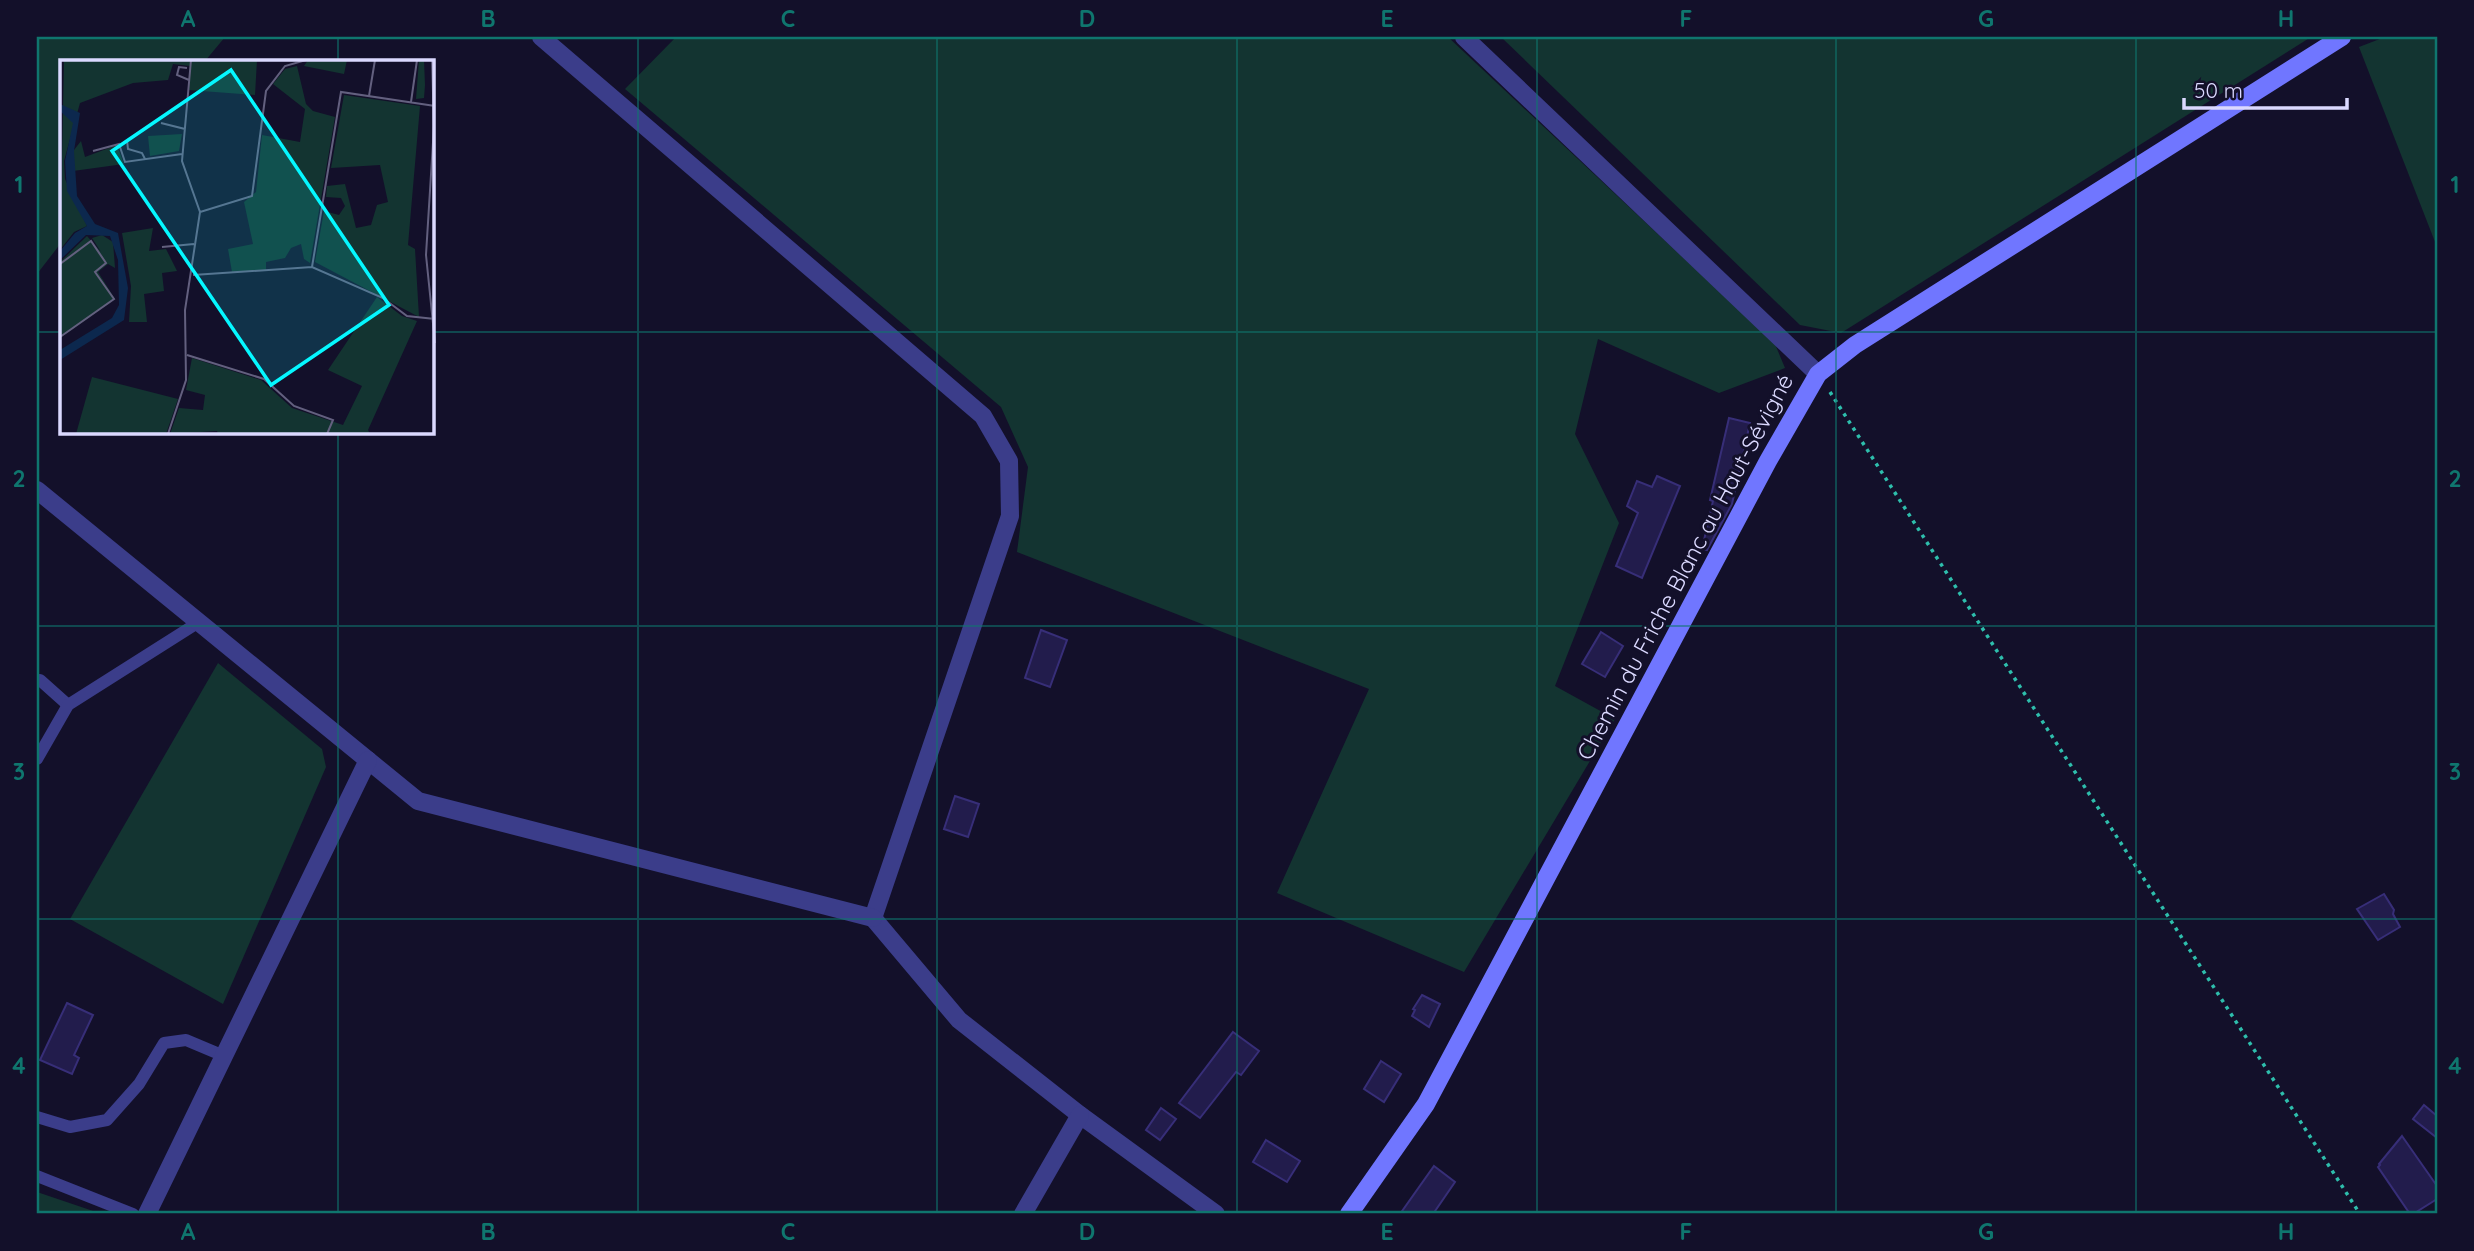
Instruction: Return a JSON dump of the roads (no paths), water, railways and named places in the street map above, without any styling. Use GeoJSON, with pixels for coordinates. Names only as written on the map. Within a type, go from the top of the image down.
{"type":"FeatureCollection","features":[{"type":"Feature","properties":{"kind":"street"},"geometry":{"type":"LineString","coordinates":[[541,37],[983,416],[1009,461],[1010,516],[873,918]]}},
{"type":"Feature","properties":{"kind":"street"},"geometry":{"type":"LineString","coordinates":[[1464,37],[1818,374]]}},
{"type":"Feature","properties":{"kind":"street","name":"Chemin du Friche Blanc au Haut-Sévigné"},"geometry":{"type":"LineString","coordinates":[[1349,1214],[1426,1104],[1768,461],[1818,374],[1855,345],[2342,37]]}},
{"type":"Feature","properties":{"kind":"street"},"geometry":{"type":"LineString","coordinates":[[37,490],[418,801],[873,918],[959,1020],[1080,1115],[1216,1214]]}},
{"type":"Feature","properties":{"kind":"street"},"geometry":{"type":"LineString","coordinates":[[147,1214],[368,760]]}},
{"type":"Feature","properties":{"kind":"street"},"geometry":{"type":"LineString","coordinates":[[1023,1214],[1080,1115]]}},
{"type":"Feature","properties":{"kind":"lane"},"geometry":{"type":"LineString","coordinates":[[37,759],[68,705],[199,622]]}},
{"type":"Feature","properties":{"kind":"lane"},"geometry":{"type":"LineString","coordinates":[[40,680],[68,705]]}},
{"type":"Feature","properties":{"kind":"lane"},"geometry":{"type":"LineString","coordinates":[[37,1117],[70,1127],[107,1120],[139,1084],[164,1043],[186,1040],[224,1056]]}},
{"type":"Feature","properties":{"kind":"lane"},"geometry":{"type":"LineString","coordinates":[[37,1177],[133,1214]]}}]}
